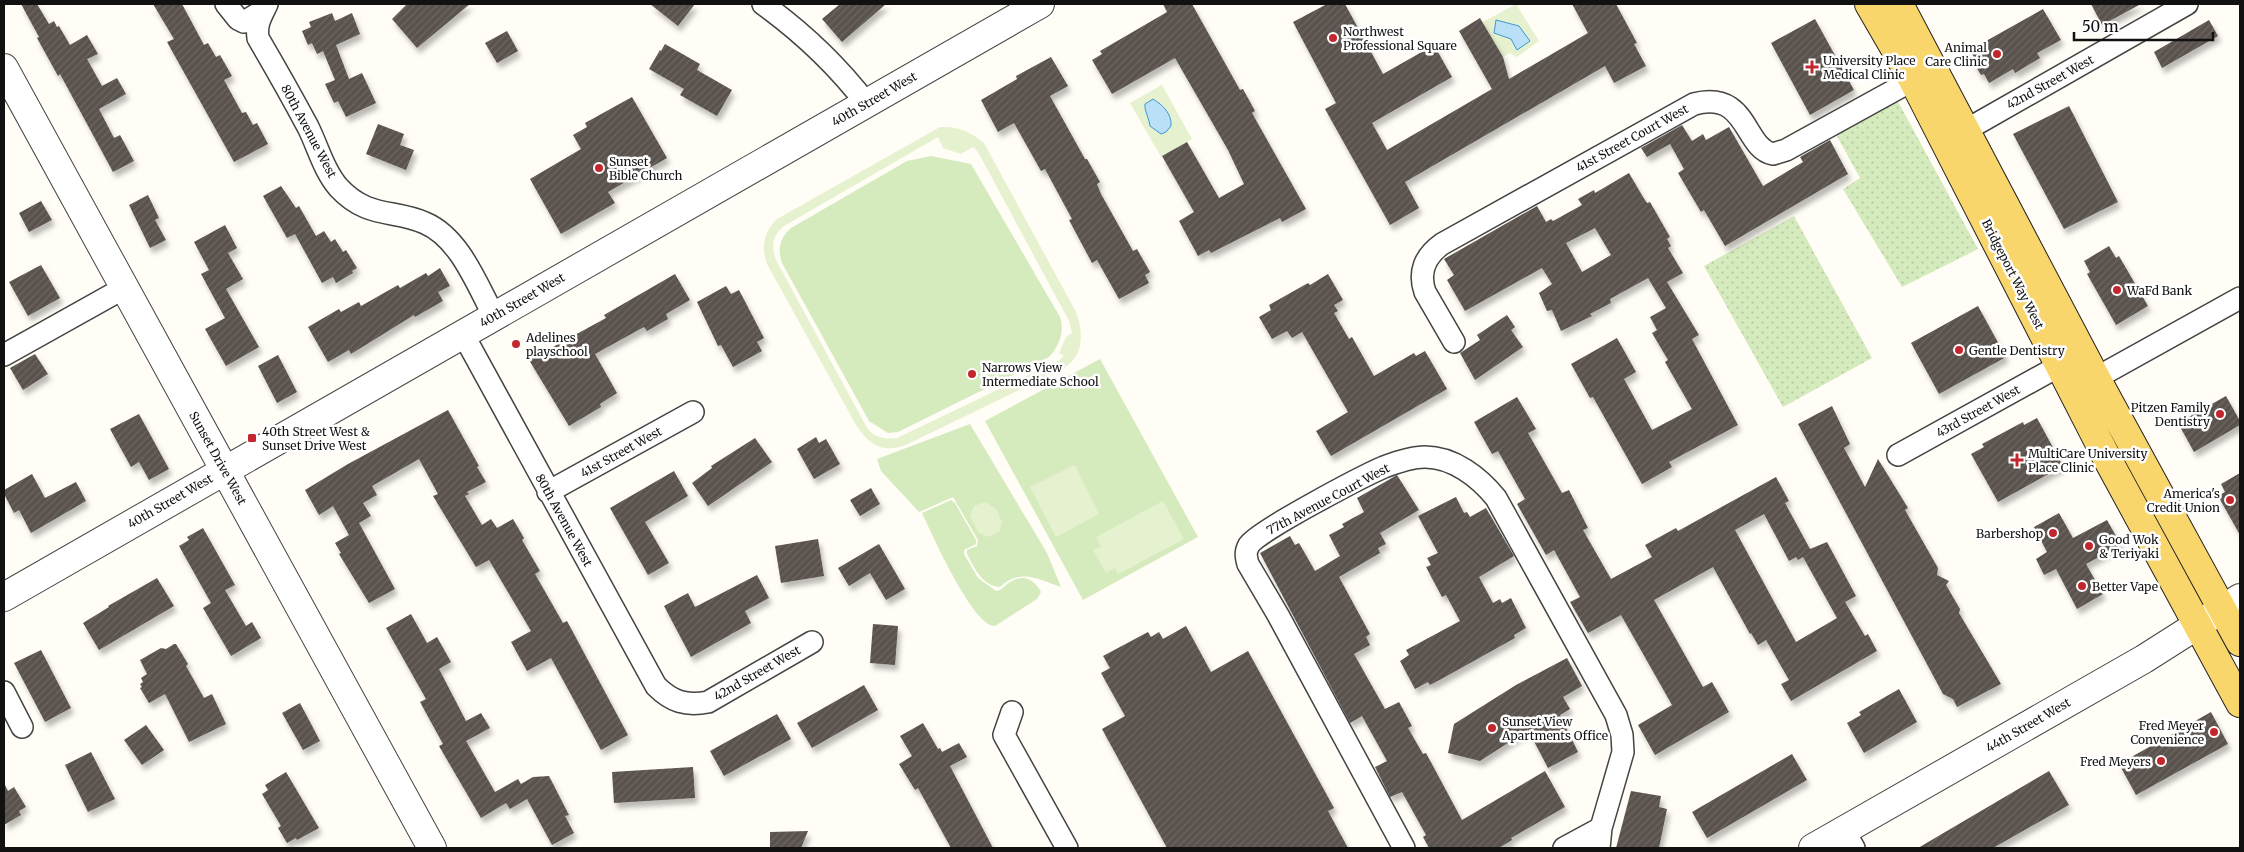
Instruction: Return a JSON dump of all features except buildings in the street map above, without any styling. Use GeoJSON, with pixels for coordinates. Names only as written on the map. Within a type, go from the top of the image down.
{"type":"FeatureCollection","features":[{"type":"Feature","properties":{"kind":"main road","name":"Bridgeport Way West"},"geometry":{"type":"LineString","coordinates":[[1869,4],[1913,80],[2109,462],[2240,703]]}},
{"type":"Feature","properties":{"kind":"main road","name":"Bridgeport Way West"},"geometry":{"type":"LineString","coordinates":[[1899,4],[2096,378],[2232,604],[2240,642]]}},
{"type":"Feature","properties":{"kind":"street","name":"80th Avenue West"},"geometry":{"type":"LineString","coordinates":[[226,4],[238,19],[244,22],[266,7]]}},
{"type":"Feature","properties":{"kind":"street"},"geometry":{"type":"LineString","coordinates":[[763,4],[816,45],[844,74],[866,103]]}},
{"type":"Feature","properties":{"kind":"street","name":"40th Street West"},"geometry":{"type":"LineString","coordinates":[[4,596],[1040,4]]}},
{"type":"Feature","properties":{"kind":"street","name":"42nd Street West"},"geometry":{"type":"LineString","coordinates":[[1966,130],[2187,4]]}},
{"type":"Feature","properties":{"kind":"street","name":"80th Avenue West"},"geometry":{"type":"LineString","coordinates":[[266,7],[258,19],[258,38],[339,187],[350,198],[370,209],[426,223],[437,230],[464,261],[494,316]]}},
{"type":"Feature","properties":{"kind":"street","name":"41st Street Court West"},"geometry":{"type":"LineString","coordinates":[[1454,342],[1425,292],[1422,283],[1424,264],[1429,255],[1442,244],[1694,104],[1717,102],[1730,108],[1740,118],[1762,149],[1773,154],[1786,150],[1913,80]]}},
{"type":"Feature","properties":{"kind":"street","name":"Sunset Drive West"},"geometry":{"type":"LineString","coordinates":[[7,81],[124,288],[432,848]]}},
{"type":"Feature","properties":{"kind":"street"},"geometry":{"type":"LineString","coordinates":[[4,355],[124,288]]}},
{"type":"Feature","properties":{"kind":"street"},"geometry":{"type":"LineString","coordinates":[[2096,378],[2240,298]]}},
{"type":"Feature","properties":{"kind":"street","name":"80th Avenue West"},"geometry":{"type":"LineString","coordinates":[[463,334],[656,686],[673,700]]}},
{"type":"Feature","properties":{"kind":"street","name":"43rd Street West"},"geometry":{"type":"LineString","coordinates":[[1898,455],[2059,366]]}},
{"type":"Feature","properties":{"kind":"street","name":"41st Street West"},"geometry":{"type":"LineString","coordinates":[[548,492],[693,412]]}},
{"type":"Feature","properties":{"kind":"street","name":"77th Avenue Court West"},"geometry":{"type":"LineString","coordinates":[[1404,848],[1288,633],[1248,564],[1245,554],[1249,545],[1265,532],[1384,468],[1414,457],[1435,458],[1457,466],[1481,482],[1496,498],[1616,715],[1622,735],[1623,752],[1600,838],[1564,848]]}},
{"type":"Feature","properties":{"kind":"street","name":"44th Street West"},"geometry":{"type":"LineString","coordinates":[[1813,848],[1849,839],[2232,604]]}},
{"type":"Feature","properties":{"kind":"street","name":"42nd Street West"},"geometry":{"type":"LineString","coordinates":[[673,700],[693,704],[708,702],[812,642]]}},
{"type":"Feature","properties":{"kind":"street"},"geometry":{"type":"LineString","coordinates":[[4,692],[22,727]]}},
{"type":"Feature","properties":{"kind":"street"},"geometry":{"type":"LineString","coordinates":[[1012,712],[1004,735],[1068,848]]}},
{"type":"Feature","properties":{"kind":"green space"},"geometry":{"type":"Polygon","coordinates":[[[1516,4],[1539,41],[1517,57],[1510,53],[1503,57],[1483,22],[1516,4]]]}},
{"type":"Feature","properties":{"kind":"green space"},"geometry":{"type":"Polygon","coordinates":[[[1162,85],[1192,139],[1161,157],[1130,103],[1162,85]]]}},
{"type":"Feature","properties":{"kind":"green space"},"geometry":{"type":"Polygon","coordinates":[[[1895,96],[1978,249],[1902,287],[1843,189],[1860,178],[1833,129],[1895,96]]]}},
{"type":"Feature","properties":{"kind":"green space"},"geometry":{"type":"Polygon","coordinates":[[[940,127],[964,130],[984,143],[1076,312],[1081,336],[1075,358],[1062,369],[908,444],[891,448],[878,446],[872,443],[856,425],[767,264],[764,252],[765,240],[769,229],[777,219],[940,127]],[[938,137],[784,226],[775,237],[774,242],[773,250],[776,260],[866,426],[875,435],[888,439],[897,438],[1060,360],[1064,356],[1059,353],[1066,337],[1072,333],[1069,321],[978,152],[973,147],[961,154],[943,148],[938,137]]]}},
{"type":"Feature","properties":{"kind":"green space"},"geometry":{"type":"Polygon","coordinates":[[[931,156],[971,164],[1060,317],[1062,328],[1056,348],[1049,357],[898,432],[888,433],[869,421],[782,263],[780,244],[791,228],[907,161],[931,156]]]}},
{"type":"Feature","properties":{"kind":"green space"},"geometry":{"type":"Polygon","coordinates":[[[1794,216],[1872,358],[1783,407],[1704,266],[1794,216]]]}},
{"type":"Feature","properties":{"kind":"green space"},"geometry":{"type":"Polygon","coordinates":[[[1100,359],[1198,537],[1083,600],[985,421],[1100,359]]]}},
{"type":"Feature","properties":{"kind":"green space"},"geometry":{"type":"Polygon","coordinates":[[[970,424],[1047,553],[1061,587],[1029,577],[1015,578],[1007,581],[1000,587],[983,580],[967,554],[967,550],[977,546],[978,540],[953,497],[919,512],[881,471],[877,459],[970,424]]]}},
{"type":"Feature","properties":{"kind":"green space"},"geometry":{"type":"Polygon","coordinates":[[[1075,465],[1099,514],[1056,537],[1030,487],[1075,465]]]}},
{"type":"Feature","properties":{"kind":"green space"},"geometry":{"type":"Polygon","coordinates":[[[951,500],[955,503],[976,540],[976,544],[964,550],[964,554],[978,578],[996,591],[1011,581],[1026,578],[1034,583],[1041,592],[1037,599],[995,626],[986,622],[976,612],[965,596],[922,513],[951,500]]]}},
{"type":"Feature","properties":{"kind":"green space"},"geometry":{"type":"Polygon","coordinates":[[[1163,501],[1184,539],[1118,574],[1115,568],[1106,573],[1093,550],[1101,546],[1096,537],[1163,501]]]}},
{"type":"Feature","properties":{"kind":"green space"},"geometry":{"type":"Polygon","coordinates":[[[985,502],[996,509],[1002,522],[999,532],[987,537],[978,532],[970,516],[974,506],[985,502]]]}},
{"type":"Feature","properties":{"kind":"water"},"geometry":{"type":"Polygon","coordinates":[[[1496,20],[1519,26],[1530,41],[1517,50],[1511,39],[1494,33],[1496,20]]]}},
{"type":"Feature","properties":{"kind":"water"},"geometry":{"type":"Polygon","coordinates":[[[1153,99],[1163,107],[1171,122],[1171,126],[1166,132],[1161,134],[1150,126],[1145,109],[1145,104],[1153,99]]]}},
{"type":"Feature","properties":{"kind":"place","name":"Northwest Professional Square"},"geometry":{"type":"Point","coordinates":[1333,38]}},
{"type":"Feature","properties":{"kind":"place","name":"Animal Care Clinic"},"geometry":{"type":"Point","coordinates":[1997,54]}},
{"type":"Feature","properties":{"kind":"place","name":"University Place Medical Clinic"},"geometry":{"type":"Point","coordinates":[1812,67]}},
{"type":"Feature","properties":{"kind":"place","name":"Sunset Bible Church"},"geometry":{"type":"Point","coordinates":[599,168]}},
{"type":"Feature","properties":{"kind":"place","name":"WaFd Bank"},"geometry":{"type":"Point","coordinates":[2117,290]}},
{"type":"Feature","properties":{"kind":"place","name":"Adelines playschool"},"geometry":{"type":"Point","coordinates":[516,344]}},
{"type":"Feature","properties":{"kind":"place","name":"Gentle Dentistry"},"geometry":{"type":"Point","coordinates":[1959,350]}},
{"type":"Feature","properties":{"kind":"place","name":"Narrows View Intermediate School"},"geometry":{"type":"Point","coordinates":[972,374]}},
{"type":"Feature","properties":{"kind":"place","name":"Pitzen Family Dentistry"},"geometry":{"type":"Point","coordinates":[2220,414]}},
{"type":"Feature","properties":{"kind":"place","name":"40th Street West & Sunset Drive West"},"geometry":{"type":"Point","coordinates":[252,438]}},
{"type":"Feature","properties":{"kind":"place","name":"MultiCare University Place Clinic"},"geometry":{"type":"Point","coordinates":[2017,460]}},
{"type":"Feature","properties":{"kind":"place","name":"America's Credit Union"},"geometry":{"type":"Point","coordinates":[2230,500]}},
{"type":"Feature","properties":{"kind":"place","name":"Barbershop"},"geometry":{"type":"Point","coordinates":[2053,533]}},
{"type":"Feature","properties":{"kind":"place","name":"Good Wok & Teriyaki"},"geometry":{"type":"Point","coordinates":[2089,546]}},
{"type":"Feature","properties":{"kind":"place","name":"Better Vape"},"geometry":{"type":"Point","coordinates":[2082,586]}},
{"type":"Feature","properties":{"kind":"place","name":"Sunset View Apartments Office"},"geometry":{"type":"Point","coordinates":[1492,728]}},
{"type":"Feature","properties":{"kind":"place","name":"Fred Meyer Convenience"},"geometry":{"type":"Point","coordinates":[2214,732]}},
{"type":"Feature","properties":{"kind":"place","name":"Fred Meyers"},"geometry":{"type":"Point","coordinates":[2161,761]}}]}
